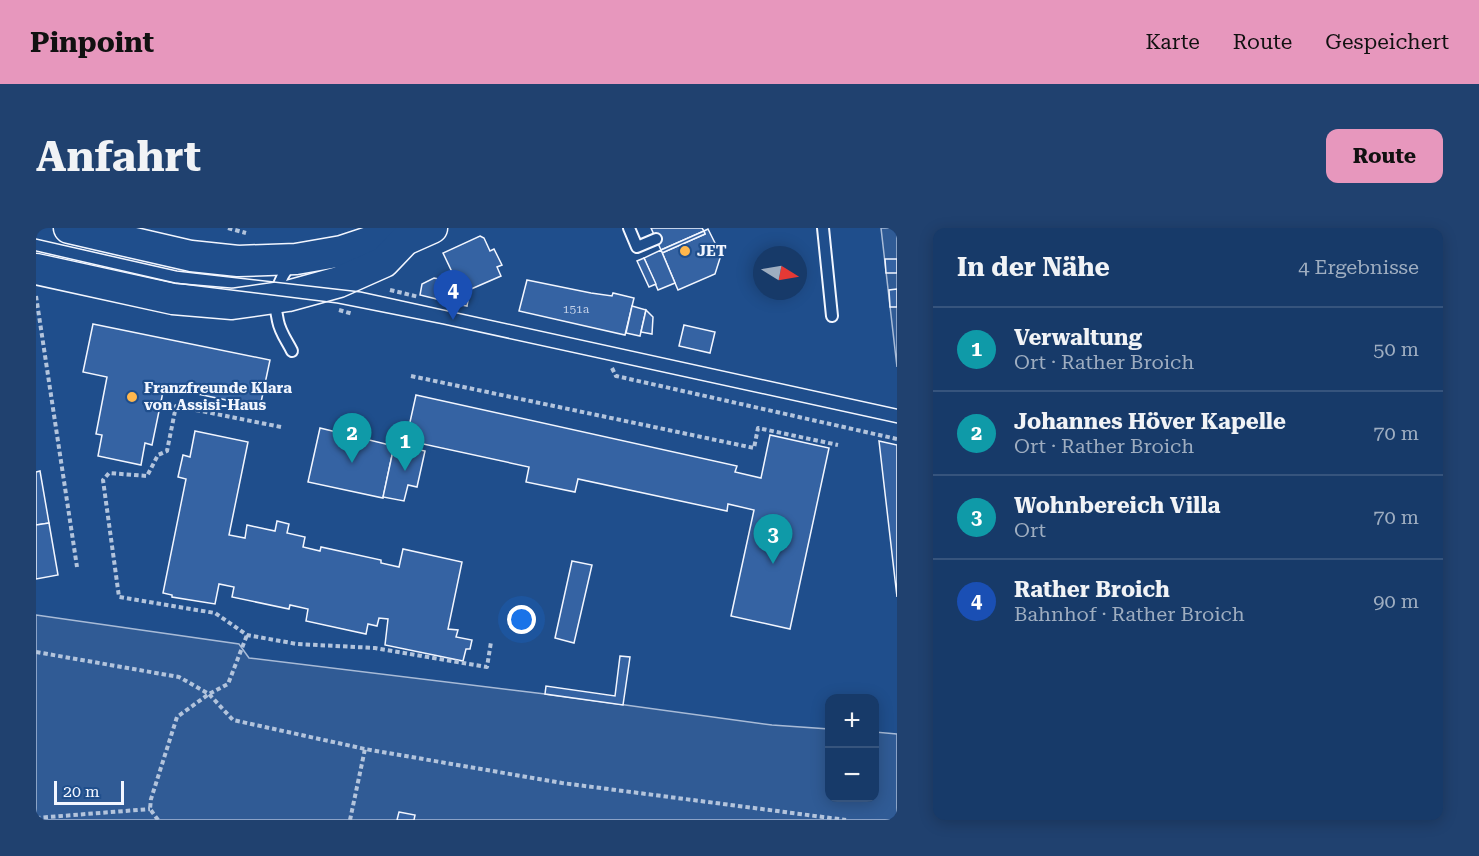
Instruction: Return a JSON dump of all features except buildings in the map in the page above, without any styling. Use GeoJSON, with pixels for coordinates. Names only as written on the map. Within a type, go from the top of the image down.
{"type":"FeatureCollection","features":[{"type":"Feature","properties":{"kind":"main road"},"geometry":{"type":"LineString","coordinates":[[69,228],[171,252],[216,259],[296,259],[342,251],[375,240],[405,240]]}},
{"type":"Feature","properties":{"kind":"main road"},"geometry":{"type":"LineString","coordinates":[[36,269],[192,302],[232,304],[276,298],[339,282],[384,262],[405,240],[432,228]]}},
{"type":"Feature","properties":{"kind":"lane"},"geometry":{"type":"LineString","coordinates":[[629,228],[638,247],[656,239]]}},
{"type":"Feature","properties":{"kind":"lane"},"geometry":{"type":"LineString","coordinates":[[823,228],[832,316]]}},
{"type":"Feature","properties":{"kind":"lane"},"geometry":{"type":"LineString","coordinates":[[292,351],[278,321],[276,298],[283,274],[296,259]]}},
{"type":"Feature","properties":{"kind":"path"},"geometry":{"type":"LineString","coordinates":[[388,289],[419,297]]}},
{"type":"Feature","properties":{"kind":"path"},"geometry":{"type":"LineString","coordinates":[[36,295],[77,567]]}},
{"type":"Feature","properties":{"kind":"path"},"geometry":{"type":"LineString","coordinates":[[612,368],[616,376],[897,439]]}},
{"type":"Feature","properties":{"kind":"path"},"geometry":{"type":"LineString","coordinates":[[411,376],[754,448],[758,428],[838,445]]}},
{"type":"Feature","properties":{"kind":"path"},"geometry":{"type":"LineString","coordinates":[[281,427],[176,406],[166,451],[158,455],[147,476],[110,473],[103,480],[119,597],[215,614],[247,635],[297,644],[375,648],[487,667],[491,642]]}},
{"type":"Feature","properties":{"kind":"path"},"geometry":{"type":"LineString","coordinates":[[158,820],[150,809],[151,799],[177,717],[209,694],[228,684],[247,635]]}},
{"type":"Feature","properties":{"kind":"path"},"geometry":{"type":"LineString","coordinates":[[36,652],[179,677],[209,694],[233,720],[365,749],[562,783],[846,820]]}},
{"type":"Feature","properties":{"kind":"path"},"geometry":{"type":"LineString","coordinates":[[350,820],[365,749]]}},
{"type":"Feature","properties":{"kind":"path"},"geometry":{"type":"LineString","coordinates":[[36,818],[150,809]]}},
{"type":"Feature","properties":{"kind":"shaded area"},"geometry":{"type":"Polygon","coordinates":[[[881,228],[897,228],[897,367],[881,228]]]}},
{"type":"Feature","properties":{"kind":"shaded area"},"geometry":{"type":"Polygon","coordinates":[[[36,615],[239,644],[249,658],[545,694],[772,725],[825,729],[825,802],[879,802],[879,732],[897,734],[897,820],[36,820],[36,615]]]}},
{"type":"Feature","properties":{"kind":"tram line"},"geometry":{"type":"LineString","coordinates":[[36,239],[177,271],[361,292],[897,409]]}},
{"type":"Feature","properties":{"kind":"tram line"},"geometry":{"type":"LineString","coordinates":[[36,251],[175,283],[337,303],[443,324],[897,423]]}},
{"type":"Feature","properties":{"kind":"place","name":"JET"},"geometry":{"type":"Point","coordinates":[685,251]}},
{"type":"Feature","properties":{"kind":"place","name":"Rather Broich"},"geometry":{"type":"Point","coordinates":[453,320]}},
{"type":"Feature","properties":{"kind":"place","name":"Franzfreunde Klara von Assisi-Haus"},"geometry":{"type":"Point","coordinates":[132,397]}},
{"type":"Feature","properties":{"kind":"place","name":"Johannes Höver Kapelle"},"geometry":{"type":"Point","coordinates":[352,463]}},
{"type":"Feature","properties":{"kind":"place","name":"Verwaltung"},"geometry":{"type":"Point","coordinates":[405,471]}},
{"type":"Feature","properties":{"kind":"place","name":"Wohnbereich Villa"},"geometry":{"type":"Point","coordinates":[773,564]}}]}
